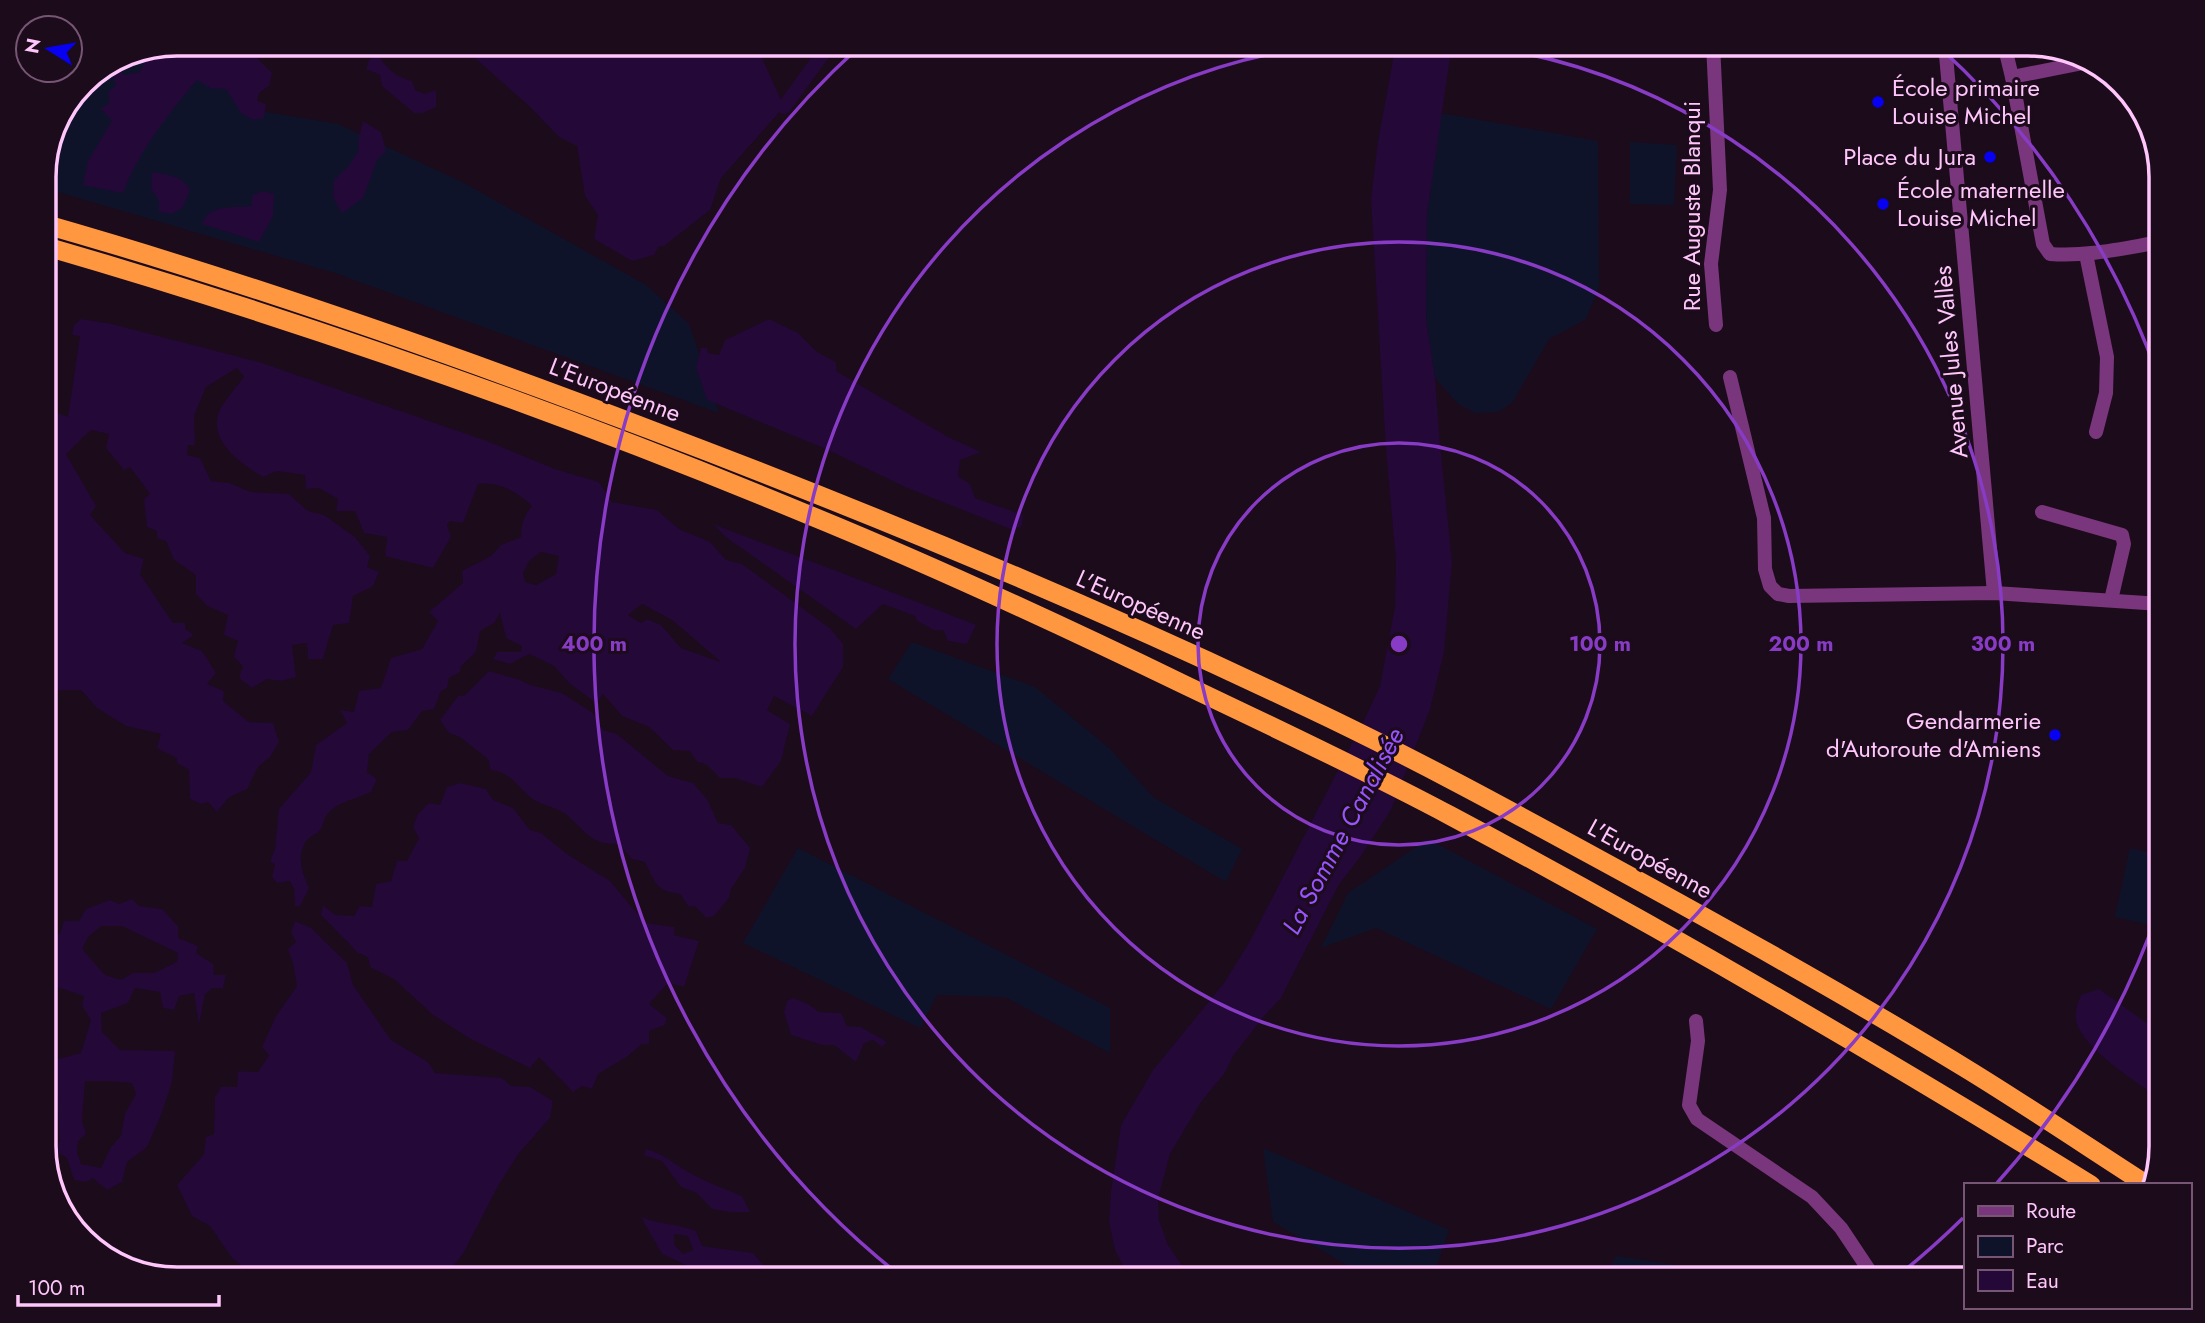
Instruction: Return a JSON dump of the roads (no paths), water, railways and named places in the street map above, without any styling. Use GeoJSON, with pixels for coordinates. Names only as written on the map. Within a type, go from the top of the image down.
{"type":"FeatureCollection","features":[{"type":"Feature","properties":{"kind":"highway","name":"L'Européenne"},"geometry":{"type":"LineString","coordinates":[[56,228],[323,312],[671,437],[807,490],[1072,600],[1308,707],[1461,785],[1701,915],[1970,1072],[2143,1183]]}},
{"type":"Feature","properties":{"kind":"highway","name":"L'Européenne"},"geometry":{"type":"LineString","coordinates":[[56,250],[436,372],[677,461],[926,564],[1070,630],[1446,813],[1820,1021],[2088,1183]]}},
{"type":"Feature","properties":{"kind":"street","name":"Rue Auguste Blanqui"},"geometry":{"type":"LineString","coordinates":[[1714,56],[1720,190],[1711,264],[1716,325]]}},
{"type":"Feature","properties":{"kind":"street","name":"Avenue Jules Vallès"},"geometry":{"type":"LineString","coordinates":[[1946,56],[1994,593]]}},
{"type":"Feature","properties":{"kind":"street"},"geometry":{"type":"LineString","coordinates":[[2007,56],[2043,244],[2050,254],[2086,254],[2149,244]]}},
{"type":"Feature","properties":{"kind":"street"},"geometry":{"type":"LineString","coordinates":[[2012,77],[2074,65]]}},
{"type":"Feature","properties":{"kind":"street"},"geometry":{"type":"LineString","coordinates":[[2086,254],[2107,357],[2106,393],[2096,432]]}},
{"type":"Feature","properties":{"kind":"street"},"geometry":{"type":"LineString","coordinates":[[1730,377],[1764,518],[1765,569],[1770,586],[1779,594],[1994,593],[2149,603]]}},
{"type":"Feature","properties":{"kind":"street"},"geometry":{"type":"LineString","coordinates":[[2042,512],[2122,535],[2124,544],[2111,600]]}},
{"type":"Feature","properties":{"kind":"street"},"geometry":{"type":"LineString","coordinates":[[1696,1021],[1698,1041],[1689,1105],[1696,1119],[1812,1196],[1841,1228],[1867,1267]]}},
{"type":"Feature","properties":{"kind":"water"},"geometry":{"type":"Polygon","coordinates":[[[259,56],[257,58],[272,73],[269,86],[259,93],[257,101],[266,104],[264,118],[253,120],[241,113],[226,89],[210,88],[197,80],[155,134],[137,162],[123,193],[83,185],[88,161],[112,121],[101,109],[110,102],[108,93],[116,85],[113,75],[120,71],[124,75],[140,72],[146,60],[153,58],[259,56]]]}},
{"type":"Feature","properties":{"kind":"water"},"geometry":{"type":"Polygon","coordinates":[[[380,56],[392,71],[412,81],[415,90],[424,94],[436,90],[436,107],[423,113],[414,113],[382,86],[380,75],[366,69],[369,60],[380,56]]]}},
{"type":"Feature","properties":{"kind":"water"},"geometry":{"type":"Polygon","coordinates":[[[476,56],[761,56],[784,107],[721,178],[710,210],[664,246],[658,247],[654,255],[632,261],[594,239],[598,215],[585,196],[577,146],[559,137],[476,59],[476,56]]]}},
{"type":"Feature","properties":{"kind":"water","name":"La Somme Canalisée"},"geometry":{"type":"Polygon","coordinates":[[[1394,56],[1450,56],[1427,214],[1426,317],[1435,378],[1452,562],[1444,652],[1430,709],[1391,810],[1338,886],[1281,998],[1233,1056],[1224,1074],[1201,1102],[1170,1154],[1158,1199],[1159,1220],[1168,1245],[1183,1267],[1124,1267],[1115,1250],[1109,1222],[1121,1125],[1153,1070],[1224,983],[1250,941],[1380,686],[1395,607],[1396,561],[1386,450],[1371,199],[1378,141],[1394,56]]]}},
{"type":"Feature","properties":{"kind":"water"},"geometry":{"type":"Polygon","coordinates":[[[363,121],[381,132],[386,151],[377,160],[363,198],[342,213],[333,197],[334,180],[348,167],[358,152],[363,121]]]}},
{"type":"Feature","properties":{"kind":"water"},"geometry":{"type":"Polygon","coordinates":[[[152,172],[174,176],[187,185],[190,190],[183,207],[172,214],[159,212],[159,201],[151,188],[152,172]]]}},
{"type":"Feature","properties":{"kind":"water"},"geometry":{"type":"Polygon","coordinates":[[[261,191],[274,194],[273,216],[259,242],[202,224],[210,213],[216,210],[252,206],[252,196],[261,191]]]}},
{"type":"Feature","properties":{"kind":"water"},"geometry":{"type":"Polygon","coordinates":[[[81,319],[112,324],[259,362],[487,441],[555,469],[599,482],[612,502],[657,510],[679,529],[710,542],[726,560],[742,564],[831,629],[843,644],[843,667],[812,716],[774,696],[767,710],[790,724],[781,761],[762,787],[735,778],[720,778],[706,764],[697,762],[690,751],[673,750],[649,727],[622,716],[603,694],[596,703],[569,683],[554,666],[529,654],[510,664],[493,659],[497,652],[521,652],[522,646],[506,638],[500,613],[494,623],[480,631],[476,652],[461,666],[460,672],[449,678],[447,688],[441,691],[434,709],[422,711],[408,730],[392,732],[369,754],[367,772],[377,779],[371,792],[336,807],[326,817],[320,830],[307,840],[301,858],[302,870],[309,888],[300,906],[295,906],[294,889],[290,881],[277,883],[272,877],[275,864],[270,862],[275,848],[279,809],[311,772],[316,745],[347,723],[340,710],[354,712],[359,691],[381,688],[391,658],[422,649],[438,621],[429,612],[463,583],[462,571],[491,556],[501,545],[521,537],[524,520],[532,506],[507,489],[493,484],[478,484],[463,523],[450,521],[447,525],[451,537],[433,568],[385,556],[387,537],[364,533],[355,511],[336,511],[338,499],[319,488],[306,489],[305,475],[277,471],[263,477],[231,454],[220,438],[217,419],[224,402],[244,377],[237,368],[206,387],[194,416],[195,445],[188,445],[187,455],[200,458],[211,481],[229,483],[251,492],[289,494],[308,511],[324,515],[355,537],[370,556],[367,567],[379,572],[373,586],[353,596],[349,623],[333,625],[323,659],[308,659],[307,643],[292,645],[296,677],[281,681],[267,679],[252,688],[239,678],[243,666],[234,657],[238,641],[224,635],[228,615],[207,606],[196,594],[196,575],[174,560],[166,541],[157,538],[157,531],[147,527],[144,499],[150,494],[130,467],[124,470],[106,448],[109,434],[91,430],[66,454],[96,506],[90,515],[125,553],[144,559],[140,574],[173,623],[185,623],[185,629],[194,635],[182,643],[202,651],[216,673],[207,684],[224,691],[223,701],[249,722],[273,723],[279,742],[270,757],[258,767],[247,789],[228,798],[217,812],[208,802],[201,804],[190,799],[189,770],[177,763],[177,758],[157,748],[161,734],[126,726],[97,708],[81,690],[56,690],[56,412],[68,417],[80,336],[72,335],[74,325],[81,319]],[[541,552],[529,561],[523,573],[525,582],[536,585],[556,574],[559,556],[541,552]],[[642,604],[628,615],[641,623],[647,619],[661,625],[681,648],[721,662],[672,620],[642,604]]]}},
{"type":"Feature","properties":{"kind":"water"},"geometry":{"type":"Polygon","coordinates":[[[769,319],[798,333],[817,352],[836,362],[836,371],[948,437],[981,452],[960,460],[958,476],[970,484],[975,498],[1023,515],[1022,526],[1013,530],[905,487],[826,449],[707,400],[696,367],[701,348],[707,348],[708,353],[719,355],[725,340],[769,319]]]}},
{"type":"Feature","properties":{"kind":"water"},"geometry":{"type":"Polygon","coordinates":[[[713,524],[976,625],[967,644],[948,641],[943,630],[934,630],[917,621],[915,616],[883,604],[856,629],[727,538],[713,524]]]}},
{"type":"Feature","properties":{"kind":"water"},"geometry":{"type":"Polygon","coordinates":[[[489,671],[562,693],[593,713],[603,730],[617,734],[668,776],[693,783],[707,799],[718,823],[731,825],[750,848],[745,868],[731,889],[729,898],[714,916],[706,918],[695,906],[689,907],[680,894],[661,888],[654,881],[645,862],[632,859],[619,844],[594,839],[564,813],[534,800],[508,776],[491,770],[488,759],[460,737],[449,733],[440,720],[458,696],[464,696],[489,671]]]}},
{"type":"Feature","properties":{"kind":"water"},"geometry":{"type":"Polygon","coordinates":[[[460,783],[486,789],[493,800],[513,808],[530,830],[541,833],[567,854],[610,881],[645,923],[674,927],[674,935],[699,941],[684,987],[668,983],[649,1004],[667,1018],[665,1025],[649,1031],[649,1044],[642,1044],[598,1074],[592,1089],[582,1086],[573,1092],[539,1057],[530,1068],[469,1038],[433,1015],[394,979],[370,967],[368,957],[358,953],[321,915],[323,905],[335,915],[354,916],[360,906],[372,907],[376,884],[391,881],[397,861],[407,861],[419,838],[413,827],[418,814],[429,803],[440,805],[447,787],[460,783]]]}},
{"type":"Feature","properties":{"kind":"water"},"geometry":{"type":"Polygon","coordinates":[[[132,899],[139,906],[162,909],[178,926],[178,938],[198,946],[196,953],[213,964],[214,975],[226,975],[223,988],[213,988],[205,994],[199,1025],[194,993],[179,996],[174,1010],[163,1008],[160,992],[135,988],[128,1003],[101,1013],[102,1032],[120,1050],[175,1051],[172,1082],[147,1147],[127,1162],[122,1182],[107,1190],[93,1178],[86,1182],[74,1180],[67,1158],[56,1151],[56,1146],[60,1142],[56,1058],[81,1053],[91,1020],[82,1006],[84,996],[56,988],[56,934],[60,934],[64,921],[79,921],[86,909],[110,900],[119,904],[132,899]],[[101,926],[88,937],[82,949],[105,975],[121,980],[133,973],[154,973],[177,962],[178,953],[122,926],[101,926]],[[85,1081],[82,1121],[86,1134],[78,1141],[77,1152],[81,1164],[101,1168],[111,1147],[121,1136],[125,1114],[136,1094],[132,1083],[85,1081]]]}},
{"type":"Feature","properties":{"kind":"water"},"geometry":{"type":"Polygon","coordinates":[[[295,921],[311,928],[347,963],[353,985],[391,1040],[428,1062],[435,1073],[502,1078],[511,1086],[530,1087],[553,1101],[550,1118],[519,1153],[498,1186],[463,1254],[453,1267],[243,1267],[232,1258],[210,1226],[192,1216],[177,1185],[204,1154],[206,1137],[214,1134],[215,1097],[221,1087],[237,1087],[238,1071],[258,1072],[269,1055],[262,1047],[276,1016],[297,986],[288,949],[296,942],[291,933],[295,921]]]}},
{"type":"Feature","properties":{"kind":"water"},"geometry":{"type":"Polygon","coordinates":[[[2099,989],[2149,1024],[2149,1092],[2093,1048],[2085,1037],[2078,1027],[2076,1015],[2081,995],[2099,989]]]}},
{"type":"Feature","properties":{"kind":"water"},"geometry":{"type":"Polygon","coordinates":[[[793,998],[819,1012],[841,1013],[847,1026],[861,1027],[887,1042],[882,1047],[873,1040],[864,1043],[856,1062],[834,1045],[822,1045],[791,1035],[784,1012],[787,1001],[793,998]]]}},
{"type":"Feature","properties":{"kind":"water"},"geometry":{"type":"Polygon","coordinates":[[[646,1149],[662,1155],[699,1178],[742,1196],[750,1212],[712,1209],[697,1193],[681,1187],[662,1161],[644,1155],[646,1149]]]}},
{"type":"Feature","properties":{"kind":"water"},"geometry":{"type":"Polygon","coordinates":[[[641,1217],[696,1231],[702,1246],[753,1253],[765,1267],[690,1267],[662,1254],[641,1217]],[[674,1234],[674,1244],[683,1254],[693,1250],[688,1236],[674,1234]]]}},
{"type":"Feature","properties":{"kind":"waterway"},"geometry":{"type":"LineString","coordinates":[[784,107],[821,56]]}},
{"type":"Feature","properties":{"kind":"place","name":"École primaire Louise Michel"},"geometry":{"type":"Point","coordinates":[1878,102]}},
{"type":"Feature","properties":{"kind":"place","name":"Place du Jura"},"geometry":{"type":"Point","coordinates":[1990,157]}},
{"type":"Feature","properties":{"kind":"place","name":"École maternelle Louise Michel"},"geometry":{"type":"Point","coordinates":[1883,204]}},
{"type":"Feature","properties":{"kind":"place","name":"Gendarmerie d'Autoroute d'Amiens"},"geometry":{"type":"Point","coordinates":[2055,735]}}]}
